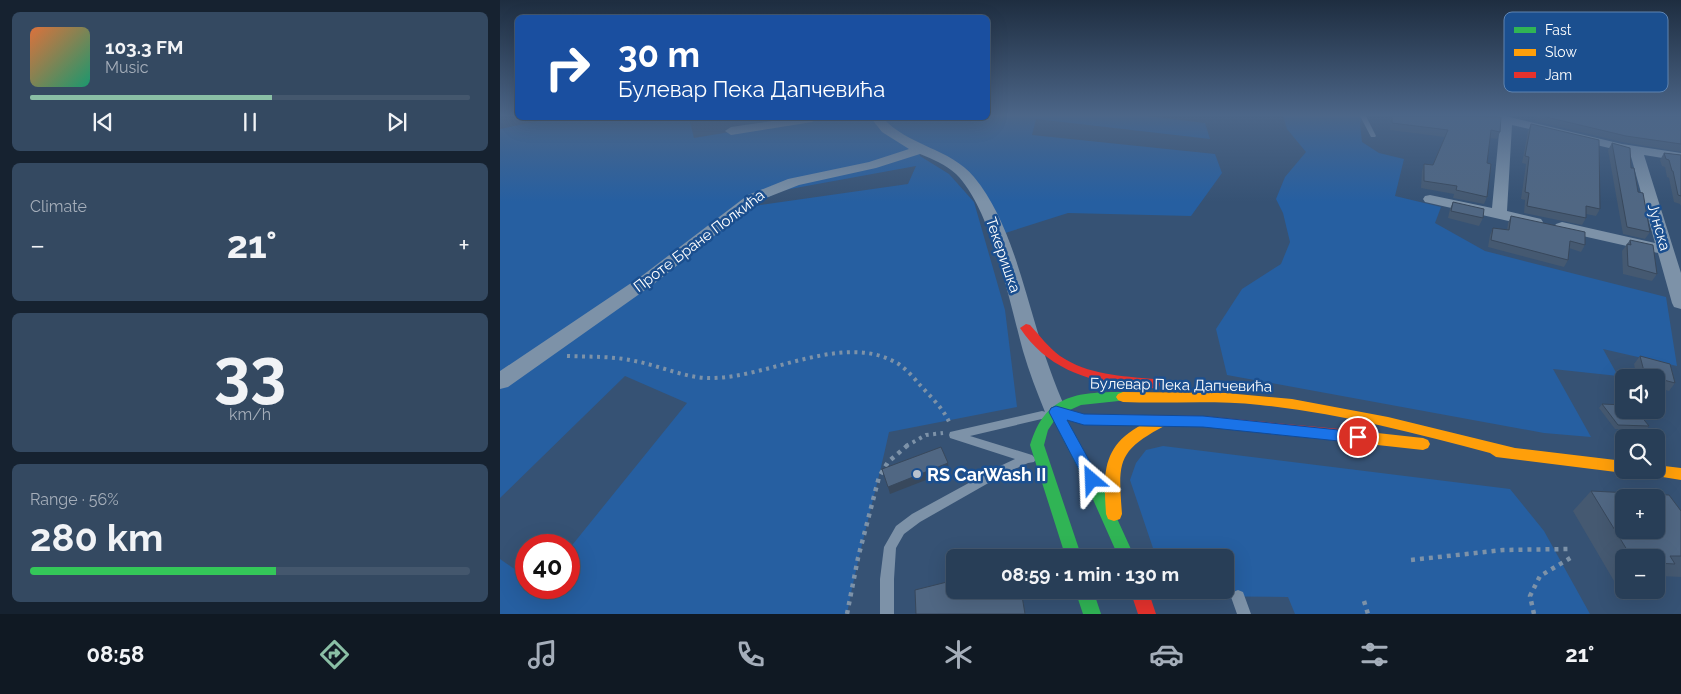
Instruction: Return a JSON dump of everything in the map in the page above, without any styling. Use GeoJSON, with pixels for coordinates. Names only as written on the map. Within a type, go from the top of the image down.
{"type":"FeatureCollection","features":[{"type":"Feature","properties":{"kind":"street","name":"Текеришка"},"geometry":{"type":"LineString","coordinates":[[909,145],[952,166],[968,178],[978,194],[999,235],[1041,377],[1056,412]]}},
{"type":"Feature","properties":{"kind":"street"},"geometry":{"type":"LineString","coordinates":[[1499,214],[1504,145]]}},
{"type":"Feature","properties":{"kind":"street"},"geometry":{"type":"LineString","coordinates":[[1609,145],[1636,151],[1681,157]]}},
{"type":"Feature","properties":{"kind":"street","name":"Проте Бране Полкића"},"geometry":{"type":"LineString","coordinates":[[500,381],[649,279],[753,198],[769,189],[792,182],[877,164],[919,150]]}},
{"type":"Feature","properties":{"kind":"street","name":"Јунска"},"geometry":{"type":"LineString","coordinates":[[1636,151],[1681,303]]}},
{"type":"Feature","properties":{"kind":"street"},"geometry":{"type":"LineString","coordinates":[[1430,199],[1666,250]]}},
{"type":"Feature","properties":{"kind":"street"},"geometry":{"type":"LineString","coordinates":[[1026,328],[1045,350],[1058,360],[1091,374],[1256,400]]}},
{"type":"Feature","properties":{"kind":"street","name":"Булевар Пека Дапчевића"},"geometry":{"type":"LineString","coordinates":[[1071,549],[1038,451],[1038,438],[1042,427],[1069,402],[1088,398],[1256,400],[1388,422],[1514,453]]}},
{"type":"Feature","properties":{"kind":"street"},"geometry":{"type":"LineString","coordinates":[[1056,412],[1078,451],[1114,525],[1123,549]]}},
{"type":"Feature","properties":{"kind":"street","name":"Булевар Пека Дапчевића"},"geometry":{"type":"LineString","coordinates":[[1056,412],[1084,419],[1164,420],[1257,426],[1514,453],[1615,466]]}},
{"type":"Feature","properties":{"kind":"street"},"geometry":{"type":"LineString","coordinates":[[1114,525],[1112,482],[1115,456],[1127,439],[1164,420]]}},
{"type":"Feature","properties":{"kind":"street"},"geometry":{"type":"LineString","coordinates":[[1665,472],[1681,474]]}},
{"type":"Feature","properties":{"kind":"street"},"geometry":{"type":"LineString","coordinates":[[1087,599],[1092,614]]}},
{"type":"Feature","properties":{"kind":"street"},"geometry":{"type":"LineString","coordinates":[[1142,599],[1147,614]]}},
{"type":"Feature","properties":{"kind":"lane"},"geometry":{"type":"LineString","coordinates":[[954,435],[1056,412]]}},
{"type":"Feature","properties":{"kind":"lane"},"geometry":{"type":"LineString","coordinates":[[954,435],[1042,463]]}},
{"type":"Feature","properties":{"kind":"lane"},"geometry":{"type":"LineString","coordinates":[[887,614],[887,579],[890,547],[900,530],[916,518],[1002,470],[1028,458]]}},
{"type":"Feature","properties":{"kind":"lane"},"geometry":{"type":"LineString","coordinates":[[1238,597],[1244,614]]}},
{"type":"Feature","properties":{"kind":"path"},"geometry":{"type":"LineString","coordinates":[[565,356],[609,357],[713,378],[848,352],[874,352],[896,362],[903,368],[946,414],[954,435],[939,433],[922,437],[892,457],[882,471],[857,558],[847,614]]}},
{"type":"Feature","properties":{"kind":"path"},"geometry":{"type":"LineString","coordinates":[[1411,560],[1503,550],[1568,549]]}},
{"type":"Feature","properties":{"kind":"path"},"geometry":{"type":"LineString","coordinates":[[1534,614],[1530,596],[1540,576],[1572,557]]}},
{"type":"Feature","properties":{"kind":"path"},"geometry":{"type":"LineString","coordinates":[[1364,601],[1368,614]]}},
{"type":"Feature","properties":{"kind":"shaded area"},"geometry":{"type":"Polygon","coordinates":[[[500,145],[1125,145],[1215,154],[1222,173],[1191,216],[1068,213],[999,235],[968,178],[919,150],[920,156],[949,174],[974,202],[1005,310],[1017,407],[889,432],[856,568],[847,614],[500,614],[500,559],[515,569],[515,599],[580,599],[580,535],[687,403],[625,376],[500,498],[500,145]],[[916,166],[779,191],[754,206],[908,184],[916,166]]]}},
{"type":"Feature","properties":{"kind":"shaded area"},"geometry":{"type":"Polygon","coordinates":[[[1300,145],[1366,145],[1379,153],[1404,159],[1395,196],[1441,207],[1435,223],[1485,251],[1666,297],[1677,366],[1603,349],[1615,371],[1615,376],[1553,369],[1591,437],[1544,433],[1227,375],[1216,329],[1242,289],[1281,264],[1290,242],[1283,213],[1276,199],[1285,177],[1306,152],[1300,145]]]}},
{"type":"Feature","properties":{"kind":"shaded area"},"geometry":{"type":"Polygon","coordinates":[[[1163,446],[1510,489],[1544,531],[1590,614],[1295,614],[1288,597],[1234,597],[1234,549],[1153,549],[1130,480],[1136,463],[1146,450],[1163,446]]]}},
{"type":"Feature","properties":{"kind":"building"},"geometry":{"type":"Polygon","coordinates":[[[1442,145],[1489,145],[1487,163],[1491,164],[1487,197],[1456,190],[1457,186],[1424,181],[1424,164],[1433,165],[1442,145]]]}},
{"type":"Feature","properties":{"kind":"building"},"geometry":{"type":"Polygon","coordinates":[[[1527,145],[1599,145],[1600,209],[1586,206],[1586,218],[1527,206],[1529,193],[1525,192],[1529,157],[1525,156],[1527,145]]]}},
{"type":"Feature","properties":{"kind":"building"},"geometry":{"type":"Polygon","coordinates":[[[1612,145],[1630,148],[1631,168],[1634,168],[1638,192],[1643,193],[1650,232],[1627,227],[1612,145]]]}},
{"type":"Feature","properties":{"kind":"building"},"geometry":{"type":"Polygon","coordinates":[[[1664,153],[1681,155],[1681,196],[1678,195],[1673,171],[1664,153]]]}},
{"type":"Feature","properties":{"kind":"building"},"geometry":{"type":"Polygon","coordinates":[[[1453,202],[1484,209],[1483,218],[1451,211],[1453,202]]]}},
{"type":"Feature","properties":{"kind":"building"},"geometry":{"type":"Polygon","coordinates":[[[1511,216],[1585,232],[1585,245],[1570,241],[1568,260],[1491,240],[1493,228],[1509,230],[1511,216]]]}},
{"type":"Feature","properties":{"kind":"building"},"geometry":{"type":"Polygon","coordinates":[[[1630,240],[1653,245],[1657,274],[1628,266],[1627,244],[1631,245],[1630,240]]]}},
{"type":"Feature","properties":{"kind":"building"},"geometry":{"type":"Polygon","coordinates":[[[1640,356],[1670,364],[1675,383],[1665,380],[1665,369],[1643,369],[1640,356]]]}},
{"type":"Feature","properties":{"kind":"building"},"geometry":{"type":"Polygon","coordinates":[[[1602,404],[1615,405],[1615,419],[1643,419],[1649,426],[1618,425],[1602,404]]]}},
{"type":"Feature","properties":{"kind":"building"},"geometry":{"type":"Polygon","coordinates":[[[941,447],[948,463],[888,487],[882,469],[941,447]]]}},
{"type":"Feature","properties":{"kind":"building"},"geometry":{"type":"Polygon","coordinates":[[[1591,491],[1615,492],[1615,530],[1591,491]]]}},
{"type":"Feature","properties":{"kind":"building"},"geometry":{"type":"Polygon","coordinates":[[[1665,495],[1669,495],[1681,511],[1681,556],[1670,556],[1675,564],[1665,563],[1665,549],[1626,549],[1620,539],[1665,539],[1665,495]]]}},
{"type":"Feature","properties":{"kind":"building"},"geometry":{"type":"Polygon","coordinates":[[[946,582],[946,599],[1022,599],[1025,614],[916,614],[915,590],[946,582]]]}},
{"type":"Feature","properties":{"kind":"traffic: fast"},"geometry":{"type":"LineString","coordinates":[[1071,549],[1037,445],[1041,430],[1048,418],[1057,409],[1068,403],[1094,398],[1123,397]]}},
{"type":"Feature","properties":{"kind":"traffic: fast"},"geometry":{"type":"LineString","coordinates":[[1056,412],[1094,484],[1123,549]]}},
{"type":"Feature","properties":{"kind":"traffic: fast"},"geometry":{"type":"LineString","coordinates":[[1087,599],[1092,614]]}},
{"type":"Feature","properties":{"kind":"traffic: slow"},"geometry":{"type":"LineString","coordinates":[[1123,397],[1226,398],[1292,404],[1388,422],[1514,453]]}},
{"type":"Feature","properties":{"kind":"traffic: slow"},"geometry":{"type":"LineString","coordinates":[[1114,514],[1112,479],[1116,456],[1131,439],[1161,421]]}},
{"type":"Feature","properties":{"kind":"traffic: slow"},"geometry":{"type":"LineString","coordinates":[[1350,436],[1423,444]]}},
{"type":"Feature","properties":{"kind":"traffic: slow"},"geometry":{"type":"LineString","coordinates":[[1496,451],[1615,466]]}},
{"type":"Feature","properties":{"kind":"traffic: slow"},"geometry":{"type":"LineString","coordinates":[[1665,472],[1681,474]]}},
{"type":"Feature","properties":{"kind":"traffic: jam"},"geometry":{"type":"LineString","coordinates":[[1026,328],[1052,356],[1078,371],[1103,378],[1154,384]]}},
{"type":"Feature","properties":{"kind":"traffic: jam"},"geometry":{"type":"LineString","coordinates":[[1056,412],[1084,419],[1203,421],[1350,436]]}},
{"type":"Feature","properties":{"kind":"traffic: jam"},"geometry":{"type":"LineString","coordinates":[[1142,599],[1147,614]]}},
{"type":"Feature","properties":{"kind":"place","name":"RS CarWash II"},"geometry":{"type":"Point","coordinates":[917,474]}},
{"type":"Feature","properties":{"kind":"route"},"geometry":{"type":"LineString","coordinates":[[1092,480],[1056,412],[1084,419],[1203,421],[1358,437]]}}]}
